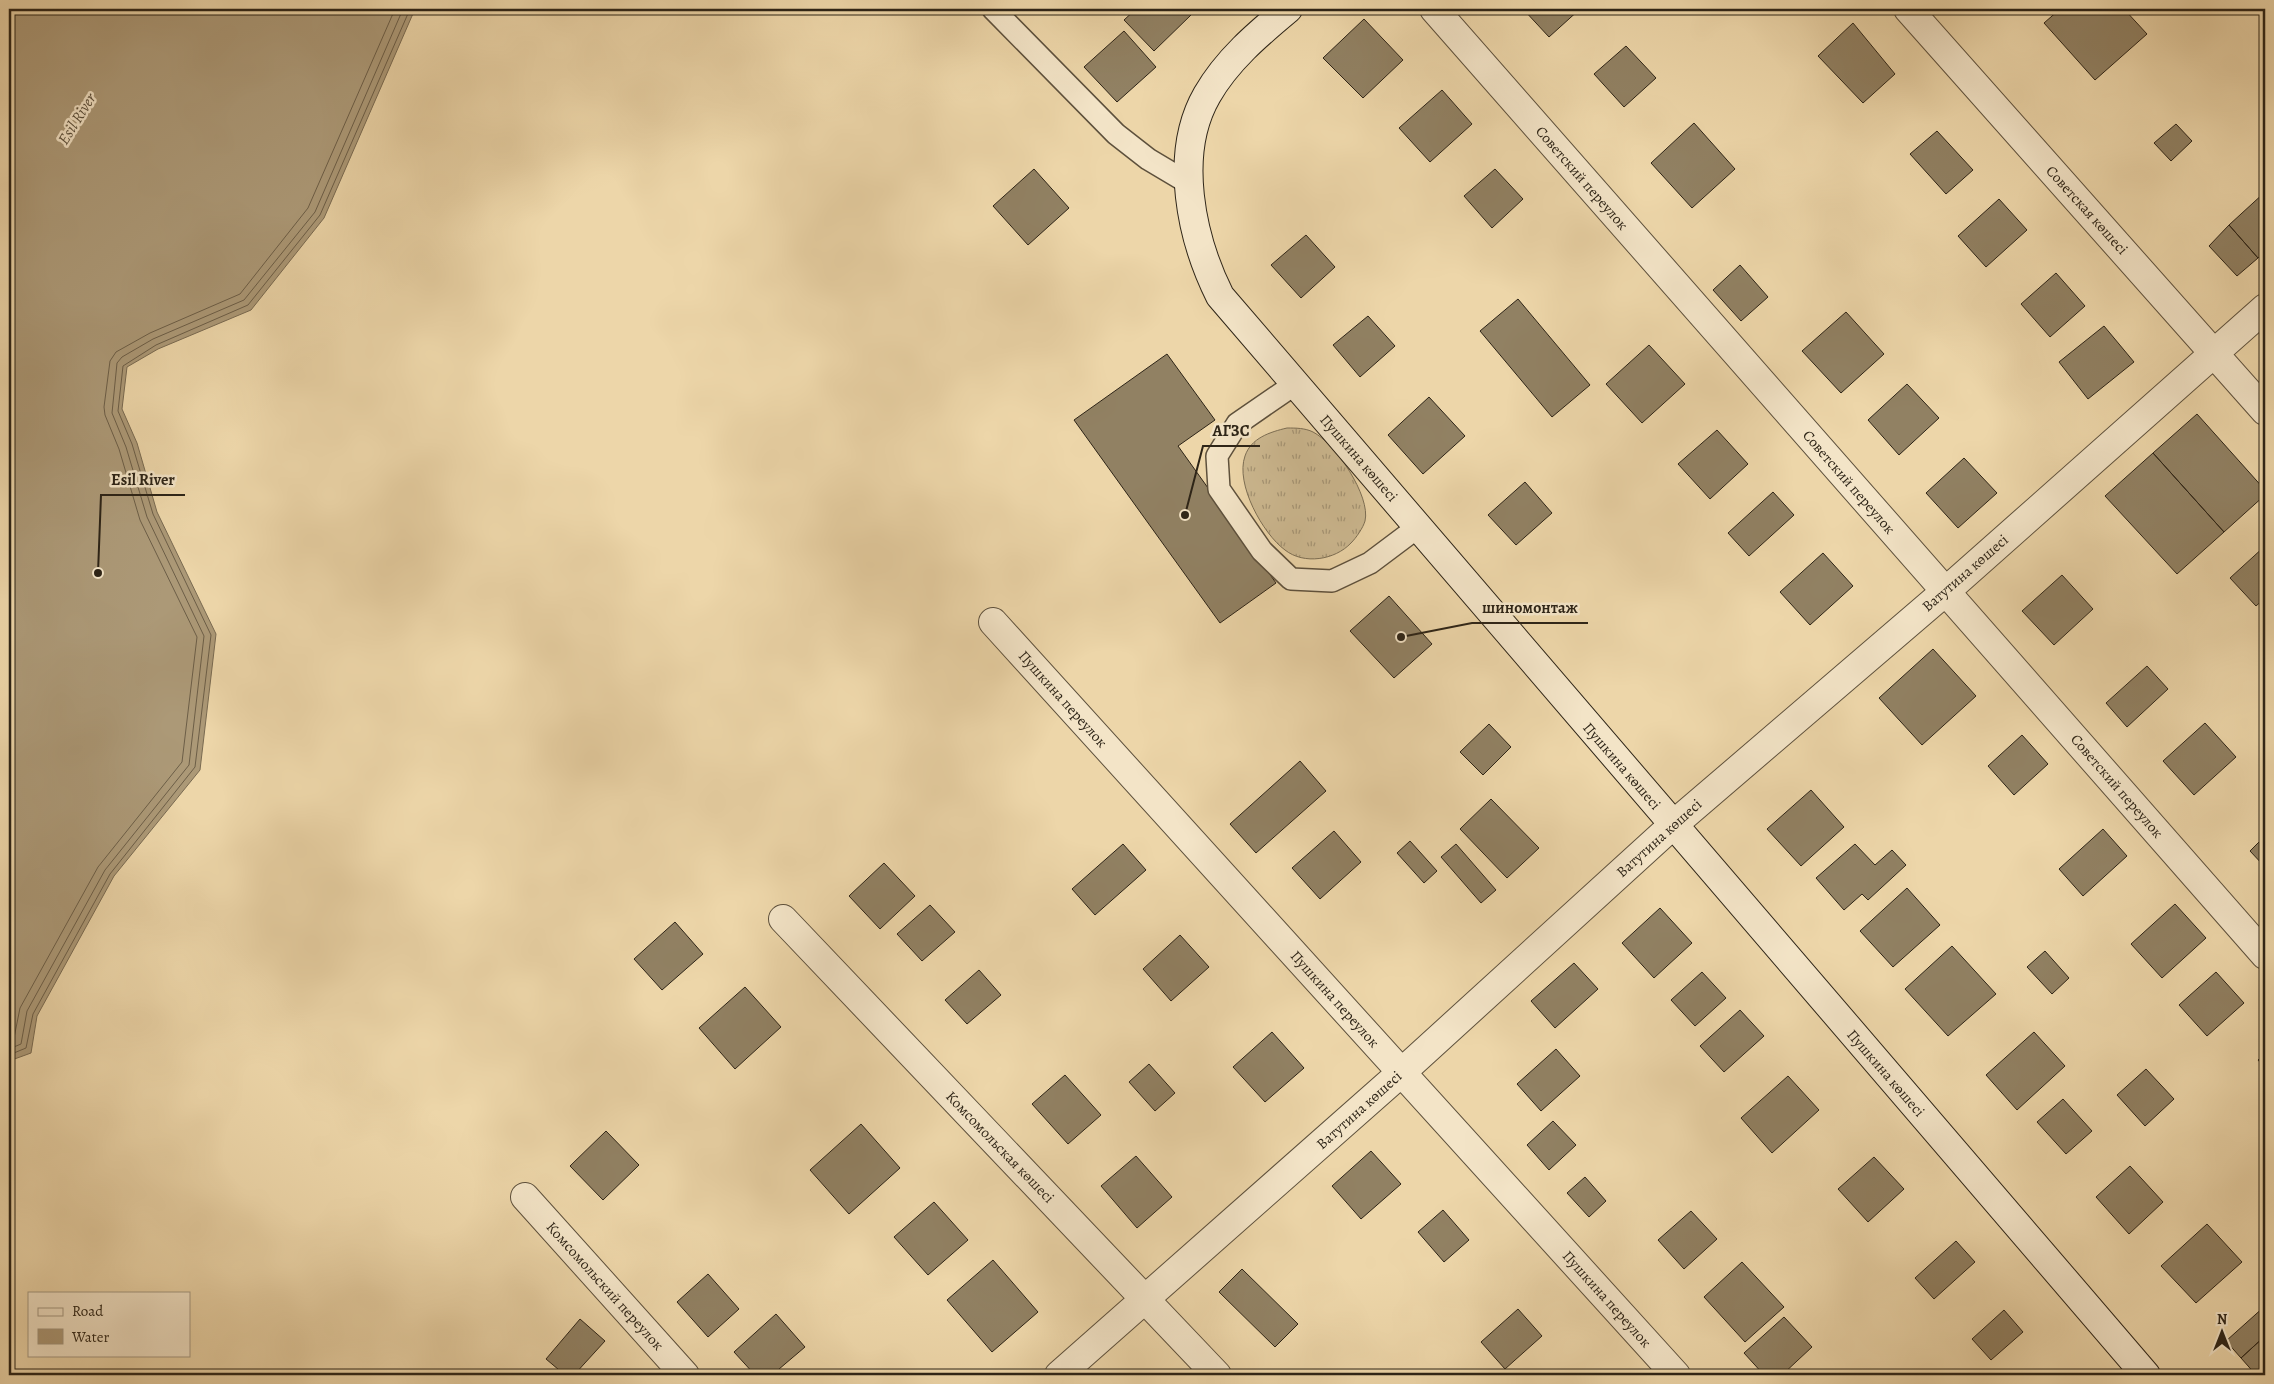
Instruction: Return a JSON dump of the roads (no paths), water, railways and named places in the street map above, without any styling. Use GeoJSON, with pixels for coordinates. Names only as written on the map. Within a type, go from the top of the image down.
{"type":"FeatureCollection","features":[{"type":"Feature","properties":{"kind":"street","name":"Пушкина көшесі"},"geometry":{"type":"LineString","coordinates":[[1288,9],[1252,39],[1219,77],[1196,117],[1190,156],[1190,201],[1207,270],[1220,296],[2146,1375]]}},
{"type":"Feature","properties":{"kind":"street","name":"Советский переулок"},"geometry":{"type":"LineString","coordinates":[[1434,9],[2265,955]]}},
{"type":"Feature","properties":{"kind":"street","name":"Советская көшесі"},"geometry":{"type":"LineString","coordinates":[[1908,9],[2265,411]]}},
{"type":"Feature","properties":{"kind":"street","name":"Ватутина көшесі"},"geometry":{"type":"LineString","coordinates":[[1059,1375],[1402,1072],[1673,825],[1946,591],[2265,308]]}},
{"type":"Feature","properties":{"kind":"street","name":"Пушкина переулок"},"geometry":{"type":"LineString","coordinates":[[993,622],[1676,1375]]}},
{"type":"Feature","properties":{"kind":"street","name":"Комсомольская көшесі"},"geometry":{"type":"LineString","coordinates":[[783,918],[1217,1375]]}},
{"type":"Feature","properties":{"kind":"street","name":"Комсомольский переулок"},"geometry":{"type":"LineString","coordinates":[[525,1197],[685,1375]]}},
{"type":"Feature","properties":{"kind":"lane"},"geometry":{"type":"LineString","coordinates":[[993,9],[1116,134],[1148,159],[1190,184]]}},
{"type":"Feature","properties":{"kind":"lane"},"geometry":{"type":"LineString","coordinates":[[1295,384],[1237,424],[1217,456],[1219,488],[1262,551],[1291,579],[1332,581],[1370,563],[1418,527]]}},
{"type":"Feature","properties":{"kind":"water","name":"Esil River"},"geometry":{"type":"Polygon","coordinates":[[[9,9],[415,9],[324,218],[251,310],[158,349],[127,367],[122,409],[137,443],[157,512],[216,634],[200,770],[114,876],[37,1016],[31,1053],[9,1061],[9,9]]]}},
{"type":"Feature","properties":{"kind":"place","name":"АГЗС"},"geometry":{"type":"Point","coordinates":[1185,515]}},
{"type":"Feature","properties":{"kind":"place","name":"Esil River"},"geometry":{"type":"Point","coordinates":[98,573]}},
{"type":"Feature","properties":{"kind":"place","name":"шиномонтаж"},"geometry":{"type":"Point","coordinates":[1401,637]}}]}
